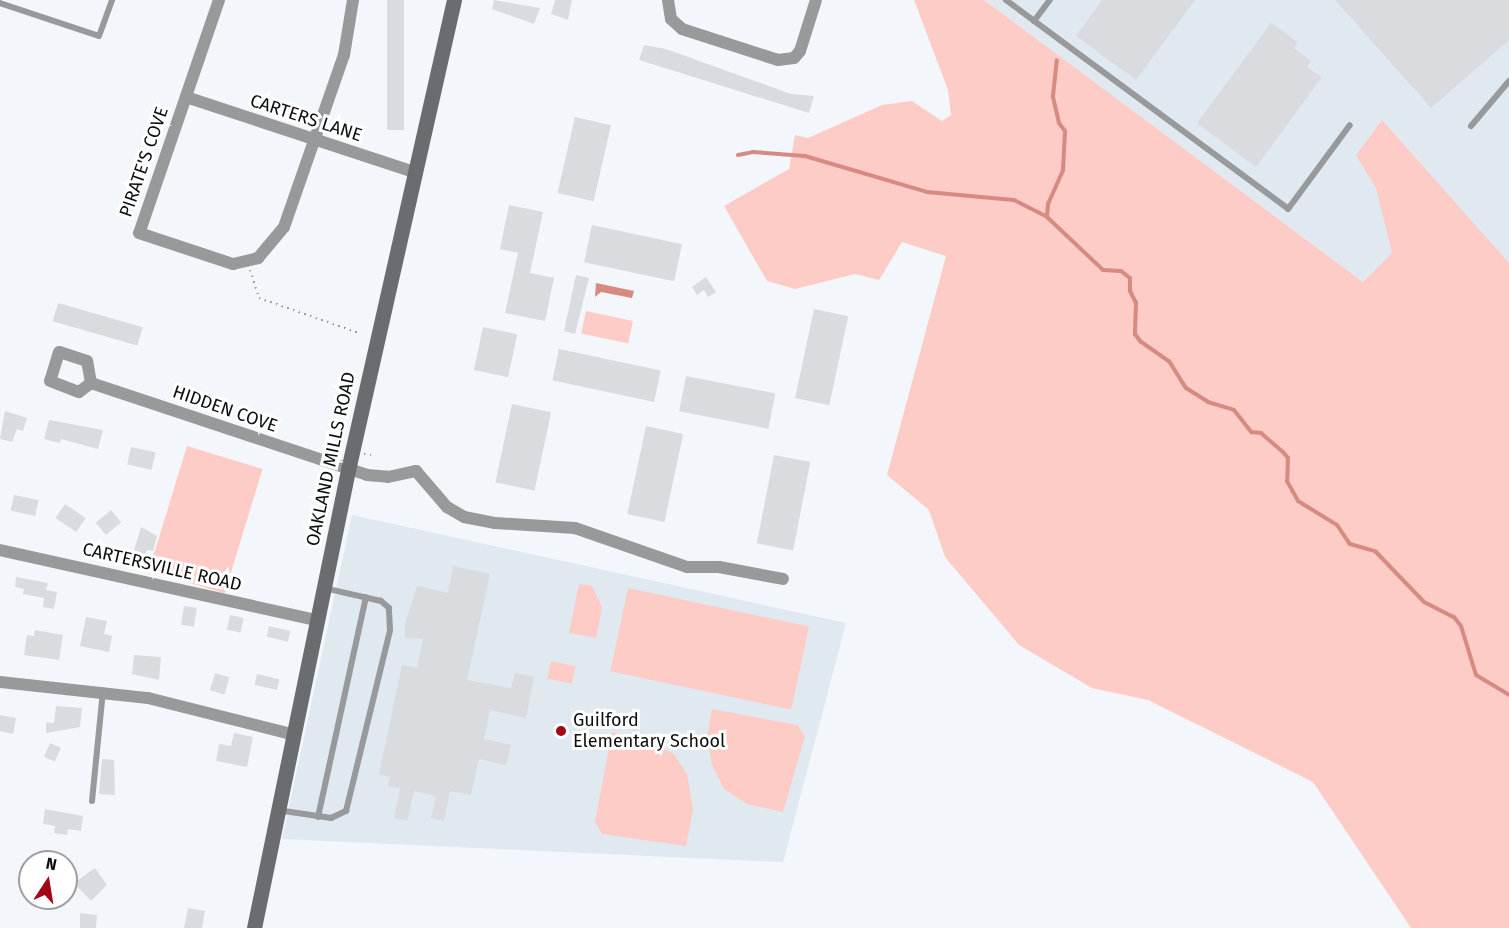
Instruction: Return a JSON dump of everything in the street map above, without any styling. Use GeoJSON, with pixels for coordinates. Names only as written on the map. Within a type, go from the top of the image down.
{"type":"FeatureCollection","features":[{"type":"Feature","properties":{"kind":"street"},"geometry":{"type":"LineString","coordinates":[[186,97],[219,0]]}},
{"type":"Feature","properties":{"kind":"street"},"geometry":{"type":"LineString","coordinates":[[248,262],[268,250],[284,227],[344,54],[352,0]]}},
{"type":"Feature","properties":{"kind":"street","name":"OAKLAND MILLS ROAD"},"geometry":{"type":"LineString","coordinates":[[254,928],[291,734],[454,0]]}},
{"type":"Feature","properties":{"kind":"street"},"geometry":{"type":"LineString","coordinates":[[668,0],[671,19],[682,29],[778,60],[794,58],[800,51],[816,0]]}},
{"type":"Feature","properties":{"kind":"street","name":"CARTERS LANE"},"geometry":{"type":"LineString","coordinates":[[186,97],[414,172]]}},
{"type":"Feature","properties":{"kind":"street","name":"PIRATE'S COVE"},"geometry":{"type":"LineString","coordinates":[[186,97],[139,233],[213,260],[248,262]]}},
{"type":"Feature","properties":{"kind":"street","name":"HIDDEN COVE"},"geometry":{"type":"LineString","coordinates":[[91,383],[348,470],[388,477],[416,471],[447,507],[477,521],[575,528],[687,567],[719,567],[783,579]]}},
{"type":"Feature","properties":{"kind":"street","name":"CARTERSVILLE ROAD"},"geometry":{"type":"LineString","coordinates":[[0,550],[316,620]]}},
{"type":"Feature","properties":{"kind":"street"},"geometry":{"type":"LineString","coordinates":[[0,682],[103,691],[148,698],[291,734]]}},
{"type":"Feature","properties":{"kind":"lane"},"geometry":{"type":"LineString","coordinates":[[0,3],[99,36],[112,0]]}},
{"type":"Feature","properties":{"kind":"lane"},"geometry":{"type":"LineString","coordinates":[[1006,0],[1288,209],[1350,125]]}},
{"type":"Feature","properties":{"kind":"lane"},"geometry":{"type":"LineString","coordinates":[[1034,21],[1050,0]]}},
{"type":"Feature","properties":{"kind":"lane"},"geometry":{"type":"LineString","coordinates":[[1471,126],[1509,81]]}},
{"type":"Feature","properties":{"kind":"lane"},"geometry":{"type":"LineString","coordinates":[[277,810],[318,817],[339,816],[351,803],[390,630],[389,608],[366,597],[324,588]]}},
{"type":"Feature","properties":{"kind":"lane"},"geometry":{"type":"LineString","coordinates":[[318,817],[366,597]]}},
{"type":"Feature","properties":{"kind":"lane"},"geometry":{"type":"LineString","coordinates":[[92,801],[103,691]]}},
{"type":"Feature","properties":{"kind":"path"},"geometry":{"type":"LineString","coordinates":[[248,262],[259,298],[359,333]]}},
{"type":"Feature","properties":{"kind":"shaded area"},"geometry":{"type":"Polygon","coordinates":[[[914,0],[984,0],[1363,282],[1392,253],[1376,188],[1356,155],[1382,120],[1509,263],[1509,928],[1411,928],[1313,782],[1148,700],[1092,688],[1019,645],[945,557],[929,510],[887,475],[946,256],[902,242],[879,280],[855,274],[795,289],[767,281],[724,206],[789,169],[795,135],[808,138],[882,105],[912,101],[942,121],[951,115],[948,90],[914,0]]]}},
{"type":"Feature","properties":{"kind":"shaded area"},"geometry":{"type":"Polygon","coordinates":[[[984,0],[1509,0],[1509,278],[1453,349],[984,0]]]}},
{"type":"Feature","properties":{"kind":"shaded area"},"geometry":{"type":"Polygon","coordinates":[[[596,283],[634,291],[632,298],[601,292],[595,297],[596,283]]]}},
{"type":"Feature","properties":{"kind":"shaded area"},"geometry":{"type":"Polygon","coordinates":[[[586,311],[633,321],[628,343],[581,333],[586,311]]]}},
{"type":"Feature","properties":{"kind":"shaded area"},"geometry":{"type":"Polygon","coordinates":[[[187,446],[263,469],[225,593],[149,570],[187,446]]]}},
{"type":"Feature","properties":{"kind":"shaded area","name":"Guilford Elementary School"},"geometry":{"type":"Polygon","coordinates":[[[352,515],[846,623],[783,862],[282,839],[352,515]]]}},
{"type":"Feature","properties":{"kind":"shaded area"},"geometry":{"type":"Polygon","coordinates":[[[579,584],[592,586],[602,607],[596,638],[569,633],[579,584]]]}},
{"type":"Feature","properties":{"kind":"shaded area"},"geometry":{"type":"Polygon","coordinates":[[[628,588],[809,626],[791,710],[610,671],[628,588]]]}},
{"type":"Feature","properties":{"kind":"shaded area"},"geometry":{"type":"Polygon","coordinates":[[[551,661],[575,666],[572,684],[547,679],[551,661]]]}},
{"type":"Feature","properties":{"kind":"shaded area"},"geometry":{"type":"Polygon","coordinates":[[[712,709],[797,725],[805,736],[783,812],[747,804],[724,789],[712,765],[707,737],[712,709]]]}},
{"type":"Feature","properties":{"kind":"shaded area"},"geometry":{"type":"Polygon","coordinates":[[[612,732],[654,743],[674,754],[687,774],[693,810],[686,846],[602,834],[595,822],[612,732]]]}},
{"type":"Feature","properties":{"kind":"building"},"geometry":{"type":"Polygon","coordinates":[[[387,0],[404,0],[404,130],[387,130],[387,0]]]}},
{"type":"Feature","properties":{"kind":"building"},"geometry":{"type":"Polygon","coordinates":[[[494,0],[540,8],[534,24],[492,9],[494,0]]]}},
{"type":"Feature","properties":{"kind":"building"},"geometry":{"type":"Polygon","coordinates":[[[555,0],[572,0],[568,20],[551,14],[555,0]]]}},
{"type":"Feature","properties":{"kind":"building"},"geometry":{"type":"Polygon","coordinates":[[[1102,0],[1195,0],[1136,80],[1076,36],[1102,0]]]}},
{"type":"Feature","properties":{"kind":"building"},"geometry":{"type":"Polygon","coordinates":[[[1335,0],[1509,0],[1509,40],[1431,108],[1335,0]]]}},
{"type":"Feature","properties":{"kind":"building"},"geometry":{"type":"Polygon","coordinates":[[[1271,23],[1298,42],[1294,48],[1311,61],[1307,67],[1322,77],[1256,167],[1197,123],[1271,23]]]}},
{"type":"Feature","properties":{"kind":"building"},"geometry":{"type":"Polygon","coordinates":[[[644,45],[666,49],[791,94],[814,96],[809,113],[639,60],[644,45]]]}},
{"type":"Feature","properties":{"kind":"building"},"geometry":{"type":"Polygon","coordinates":[[[575,117],[611,125],[594,201],[557,193],[575,117]]]}},
{"type":"Feature","properties":{"kind":"building"},"geometry":{"type":"Polygon","coordinates":[[[509,205],[543,212],[530,273],[554,278],[545,321],[505,313],[518,253],[500,249],[509,205]]]}},
{"type":"Feature","properties":{"kind":"building"},"geometry":{"type":"Polygon","coordinates":[[[592,225],[682,244],[674,281],[584,262],[592,225]]]}},
{"type":"Feature","properties":{"kind":"building"},"geometry":{"type":"Polygon","coordinates":[[[576,275],[589,278],[575,334],[564,331],[576,275]]]}},
{"type":"Feature","properties":{"kind":"building"},"geometry":{"type":"Polygon","coordinates":[[[706,277],[716,292],[708,297],[704,290],[697,295],[692,287],[706,277]]]}},
{"type":"Feature","properties":{"kind":"building"},"geometry":{"type":"Polygon","coordinates":[[[58,303],[143,327],[137,346],[53,321],[58,303]]]}},
{"type":"Feature","properties":{"kind":"building"},"geometry":{"type":"Polygon","coordinates":[[[814,309],[848,316],[829,405],[795,398],[814,309]]]}},
{"type":"Feature","properties":{"kind":"building"},"geometry":{"type":"Polygon","coordinates":[[[483,327],[517,334],[508,377],[474,370],[483,327]]]}},
{"type":"Feature","properties":{"kind":"building"},"geometry":{"type":"Polygon","coordinates":[[[559,349],[661,371],[654,402],[552,380],[559,349]]]}},
{"type":"Feature","properties":{"kind":"building"},"geometry":{"type":"Polygon","coordinates":[[[686,376],[775,393],[768,429],[679,411],[686,376]]]}},
{"type":"Feature","properties":{"kind":"building"},"geometry":{"type":"Polygon","coordinates":[[[512,404],[551,412],[534,491],[495,482],[512,404]]]}},
{"type":"Feature","properties":{"kind":"building"},"geometry":{"type":"Polygon","coordinates":[[[5,411],[27,418],[23,431],[17,429],[12,442],[0,439],[5,411]]]}},
{"type":"Feature","properties":{"kind":"building"},"geometry":{"type":"Polygon","coordinates":[[[49,420],[103,430],[98,449],[61,439],[60,443],[44,439],[49,420]]]}},
{"type":"Feature","properties":{"kind":"building"},"geometry":{"type":"Polygon","coordinates":[[[646,426],[683,434],[664,522],[627,514],[646,426]]]}},
{"type":"Feature","properties":{"kind":"building"},"geometry":{"type":"Polygon","coordinates":[[[131,447],[155,452],[152,470],[127,465],[131,447]]]}},
{"type":"Feature","properties":{"kind":"building"},"geometry":{"type":"Polygon","coordinates":[[[774,455],[810,462],[793,550],[757,543],[774,455]]]}},
{"type":"Feature","properties":{"kind":"building"},"geometry":{"type":"Polygon","coordinates":[[[14,495],[38,500],[35,516],[11,511],[14,495]]]}},
{"type":"Feature","properties":{"kind":"building"},"geometry":{"type":"Polygon","coordinates":[[[65,504],[86,518],[76,532],[55,518],[65,504]]]}},
{"type":"Feature","properties":{"kind":"building"},"geometry":{"type":"Polygon","coordinates":[[[111,510],[121,522],[106,535],[96,523],[111,510]]]}},
{"type":"Feature","properties":{"kind":"building"},"geometry":{"type":"Polygon","coordinates":[[[141,527],[157,536],[153,551],[147,550],[145,557],[133,554],[141,527]]]}},
{"type":"Feature","properties":{"kind":"building"},"geometry":{"type":"Polygon","coordinates":[[[453,566],[490,574],[467,680],[511,688],[515,673],[534,677],[526,718],[490,710],[484,739],[511,745],[506,765],[479,759],[471,795],[450,791],[444,821],[431,818],[436,796],[414,791],[407,821],[394,818],[400,788],[388,786],[390,777],[379,774],[402,665],[417,668],[423,639],[405,638],[405,624],[417,586],[448,593],[453,566]]]}},
{"type":"Feature","properties":{"kind":"building"},"geometry":{"type":"Polygon","coordinates":[[[16,577],[48,583],[46,590],[57,592],[54,609],[43,607],[44,598],[23,594],[24,589],[15,587],[16,577]]]}},
{"type":"Feature","properties":{"kind":"building"},"geometry":{"type":"Polygon","coordinates":[[[184,606],[197,608],[194,627],[181,625],[184,606]]]}},
{"type":"Feature","properties":{"kind":"building"},"geometry":{"type":"Polygon","coordinates":[[[230,615],[244,618],[241,633],[227,630],[230,615]]]}},
{"type":"Feature","properties":{"kind":"building"},"geometry":{"type":"Polygon","coordinates":[[[86,617],[107,621],[104,634],[112,636],[109,652],[80,646],[86,617]]]}},
{"type":"Feature","properties":{"kind":"building"},"geometry":{"type":"Polygon","coordinates":[[[269,626],[290,631],[288,642],[267,637],[269,626]]]}},
{"type":"Feature","properties":{"kind":"building"},"geometry":{"type":"Polygon","coordinates":[[[35,630],[63,635],[59,660],[24,655],[27,635],[34,636],[35,630]]]}},
{"type":"Feature","properties":{"kind":"building"},"geometry":{"type":"Polygon","coordinates":[[[134,655],[161,657],[159,680],[132,674],[134,655]]]}},
{"type":"Feature","properties":{"kind":"building"},"geometry":{"type":"Polygon","coordinates":[[[215,673],[229,677],[224,694],[210,690],[215,673]]]}},
{"type":"Feature","properties":{"kind":"building"},"geometry":{"type":"Polygon","coordinates":[[[257,674],[279,679],[277,690],[255,685],[257,674]]]}},
{"type":"Feature","properties":{"kind":"building"},"geometry":{"type":"Polygon","coordinates":[[[56,706],[82,708],[80,727],[46,733],[46,722],[54,723],[56,706]]]}},
{"type":"Feature","properties":{"kind":"building"},"geometry":{"type":"Polygon","coordinates":[[[0,715],[16,718],[13,734],[0,731],[0,715]]]}},
{"type":"Feature","properties":{"kind":"building"},"geometry":{"type":"Polygon","coordinates":[[[234,733],[253,737],[247,767],[216,761],[219,744],[231,746],[234,733]]]}},
{"type":"Feature","properties":{"kind":"building"},"geometry":{"type":"Polygon","coordinates":[[[50,743],[61,748],[55,762],[44,757],[50,743]]]}},
{"type":"Feature","properties":{"kind":"building"},"geometry":{"type":"Polygon","coordinates":[[[102,759],[114,760],[115,795],[99,794],[102,759]]]}},
{"type":"Feature","properties":{"kind":"building"},"geometry":{"type":"Polygon","coordinates":[[[45,809],[83,816],[81,831],[68,829],[67,835],[54,833],[55,826],[43,824],[45,809]]]}},
{"type":"Feature","properties":{"kind":"building"},"geometry":{"type":"Polygon","coordinates":[[[95,868],[107,885],[91,901],[78,887],[78,880],[95,868]]]}},
{"type":"Feature","properties":{"kind":"building"},"geometry":{"type":"Polygon","coordinates":[[[188,908],[205,911],[202,928],[184,928],[188,908]]]}},
{"type":"Feature","properties":{"kind":"building"},"geometry":{"type":"Polygon","coordinates":[[[80,913],[97,915],[96,928],[80,928],[80,913]]]}},
{"type":"Feature","properties":{"kind":"waterway"},"geometry":{"type":"LineString","coordinates":[[1047,216],[1048,204],[1063,170],[1065,131],[1059,123],[1053,96],[1057,60]]}},
{"type":"Feature","properties":{"kind":"waterway"},"geometry":{"type":"LineString","coordinates":[[738,155],[753,152],[805,156],[927,192],[1014,200],[1047,217],[1103,270],[1121,271],[1130,278],[1130,291],[1136,303],[1135,334],[1140,341],[1169,361],[1186,388],[1208,402],[1234,410],[1251,432],[1261,433],[1283,452],[1288,458],[1287,481],[1298,501],[1337,525],[1350,544],[1375,551],[1424,602],[1454,617],[1461,626],[1476,675],[1509,695]]}},
{"type":"Feature","properties":{"kind":"place","name":"Guilford Elementary School"},"geometry":{"type":"Point","coordinates":[561,731]}}]}
